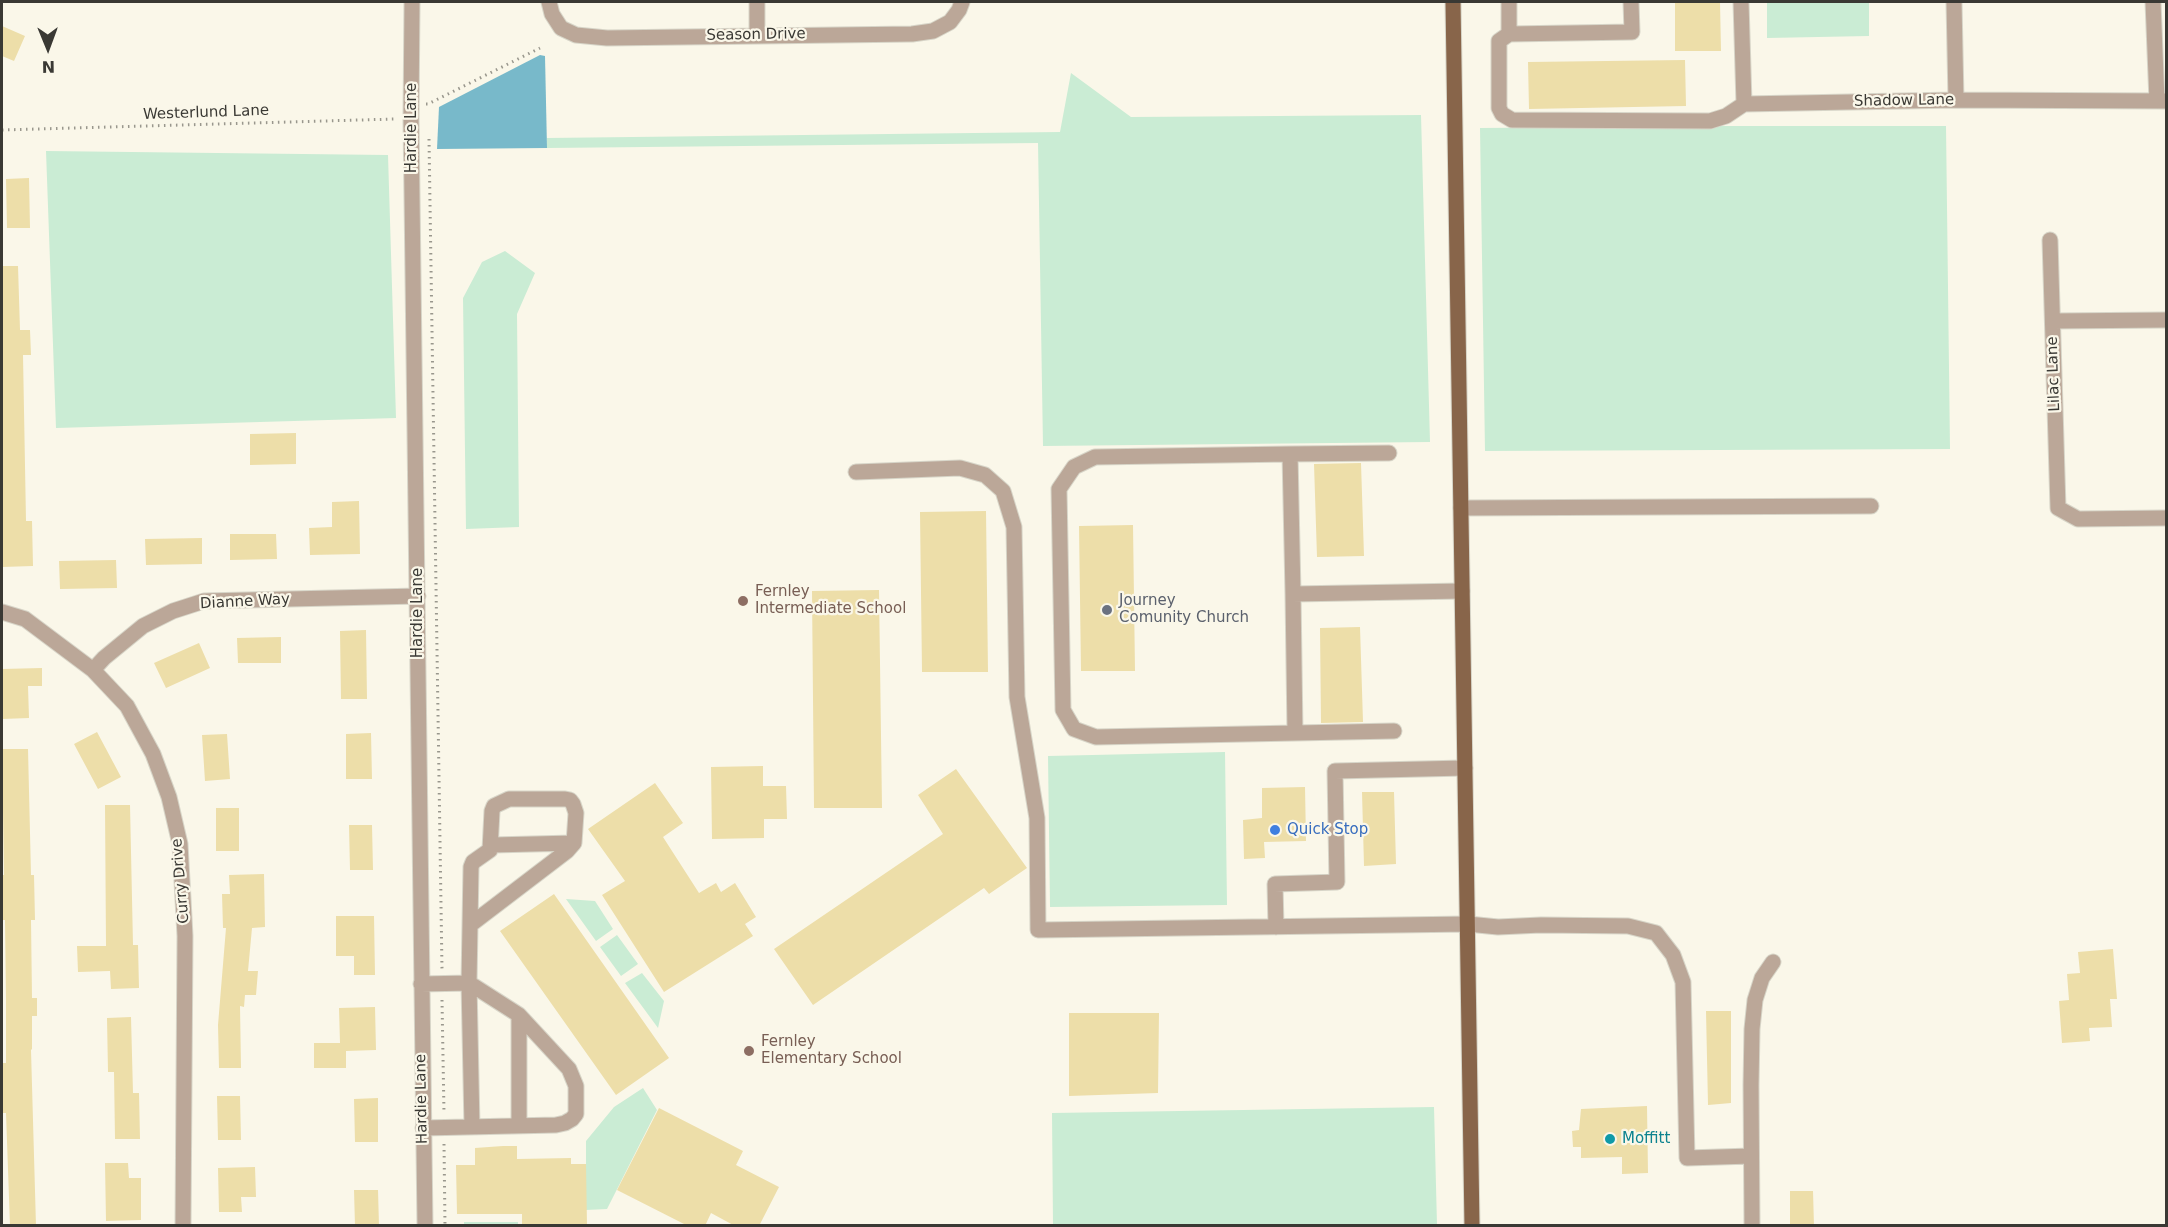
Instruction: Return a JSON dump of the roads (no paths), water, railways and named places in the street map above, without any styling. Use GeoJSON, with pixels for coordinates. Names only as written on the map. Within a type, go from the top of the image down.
{"type":"FeatureCollection","features":[{"type":"Feature","properties":{"kind":"main road"},"geometry":{"type":"LineString","coordinates":[[1453,2],[1472,1226]]}},
{"type":"Feature","properties":{"kind":"street","name":"Hardie Lane"},"geometry":{"type":"LineString","coordinates":[[412,2],[411,118],[424,1226]]}},
{"type":"Feature","properties":{"kind":"street","name":"Season Drive"},"geometry":{"type":"LineString","coordinates":[[549,2],[552,14],[561,28],[576,35],[607,38],[912,34],[933,31],[950,22],[962,2]]}},
{"type":"Feature","properties":{"kind":"street"},"geometry":{"type":"LineString","coordinates":[[757,2],[758,35]]}},
{"type":"Feature","properties":{"kind":"street"},"geometry":{"type":"LineString","coordinates":[[1509,2],[1509,34]]}},
{"type":"Feature","properties":{"kind":"street"},"geometry":{"type":"LineString","coordinates":[[1631,2],[1632,32],[1509,34],[1499,41],[1499,108],[1502,114],[1512,120],[1710,121],[1726,116],[1744,105],[1741,2]]}},
{"type":"Feature","properties":{"kind":"street"},"geometry":{"type":"LineString","coordinates":[[1954,2],[1956,100]]}},
{"type":"Feature","properties":{"kind":"street"},"geometry":{"type":"LineString","coordinates":[[2153,2],[2162,101]]}},
{"type":"Feature","properties":{"kind":"street","name":"Shadow Lane"},"geometry":{"type":"LineString","coordinates":[[1744,105],[1956,100],[2162,101]]}},
{"type":"Feature","properties":{"kind":"street","name":"Lilac Lane"},"geometry":{"type":"LineString","coordinates":[[2050,240],[2058,508],[2078,519],[2166,518]]}},
{"type":"Feature","properties":{"kind":"street"},"geometry":{"type":"LineString","coordinates":[[2053,321],[2166,320]]}},
{"type":"Feature","properties":{"kind":"street"},"geometry":{"type":"LineString","coordinates":[[1389,453],[1095,457],[1074,467],[1059,489],[1063,710],[1074,729],[1096,737],[1394,731]]}},
{"type":"Feature","properties":{"kind":"street"},"geometry":{"type":"LineString","coordinates":[[1290,454],[1295,733]]}},
{"type":"Feature","properties":{"kind":"street"},"geometry":{"type":"LineString","coordinates":[[856,472],[960,468],[985,475],[1003,491],[1014,527],[1017,697],[1037,818],[1038,930],[1468,924],[1498,927],[1628,926],[1656,933],[1674,955],[1683,982],[1686,1158],[1751,1156]]}},
{"type":"Feature","properties":{"kind":"street"},"geometry":{"type":"LineString","coordinates":[[1461,508],[1871,506]]}},
{"type":"Feature","properties":{"kind":"street"},"geometry":{"type":"LineString","coordinates":[[1293,594],[1462,591]]}},
{"type":"Feature","properties":{"kind":"street","name":"Dianne Way"},"geometry":{"type":"LineString","coordinates":[[93,670],[143,627],[173,611],[204,601],[418,596]]}},
{"type":"Feature","properties":{"kind":"street","name":"Curry Drive"},"geometry":{"type":"LineString","coordinates":[[2,612],[24,619],[93,670],[127,706],[153,754],[169,797],[180,844],[185,936],[183,1226]]}},
{"type":"Feature","properties":{"kind":"street"},"geometry":{"type":"LineString","coordinates":[[1276,927],[1275,884],[1337,882],[1335,771],[1465,768]]}},
{"type":"Feature","properties":{"kind":"street"},"geometry":{"type":"LineString","coordinates":[[470,925],[567,851],[574,843],[576,813],[570,800],[509,799],[494,806],[492,845],[490,850],[473,862],[471,867],[470,925],[469,983],[472,1127]]}},
{"type":"Feature","properties":{"kind":"street"},"geometry":{"type":"LineString","coordinates":[[492,845],[574,843]]}},
{"type":"Feature","properties":{"kind":"street"},"geometry":{"type":"LineString","coordinates":[[1752,1226],[1750,1085],[1755,1000],[1762,978],[1773,962]]}},
{"type":"Feature","properties":{"kind":"street"},"geometry":{"type":"LineString","coordinates":[[421,984],[469,983],[519,1015],[569,1069],[574,1077],[578,1104],[576,1114],[565,1123],[423,1128]]}},
{"type":"Feature","properties":{"kind":"street"},"geometry":{"type":"LineString","coordinates":[[519,1015],[519,1126]]}},
{"type":"Feature","properties":{"kind":"water"},"geometry":{"type":"Polygon","coordinates":[[[540,55],[545,56],[547,148],[437,149],[439,107],[540,55]]]}},
{"type":"Feature","properties":{"kind":"place","name":"Fernley Intermediate School"},"geometry":{"type":"Point","coordinates":[743,601]}},
{"type":"Feature","properties":{"kind":"place","name":"Journey Comunity Church"},"geometry":{"type":"Point","coordinates":[1107,610]}},
{"type":"Feature","properties":{"kind":"place","name":"Quick Stop"},"geometry":{"type":"Point","coordinates":[1275,830]}},
{"type":"Feature","properties":{"kind":"place","name":"Fernley Elementary School"},"geometry":{"type":"Point","coordinates":[749,1051]}},
{"type":"Feature","properties":{"kind":"place","name":"Moffitt"},"geometry":{"type":"Point","coordinates":[1610,1139]}}]}
